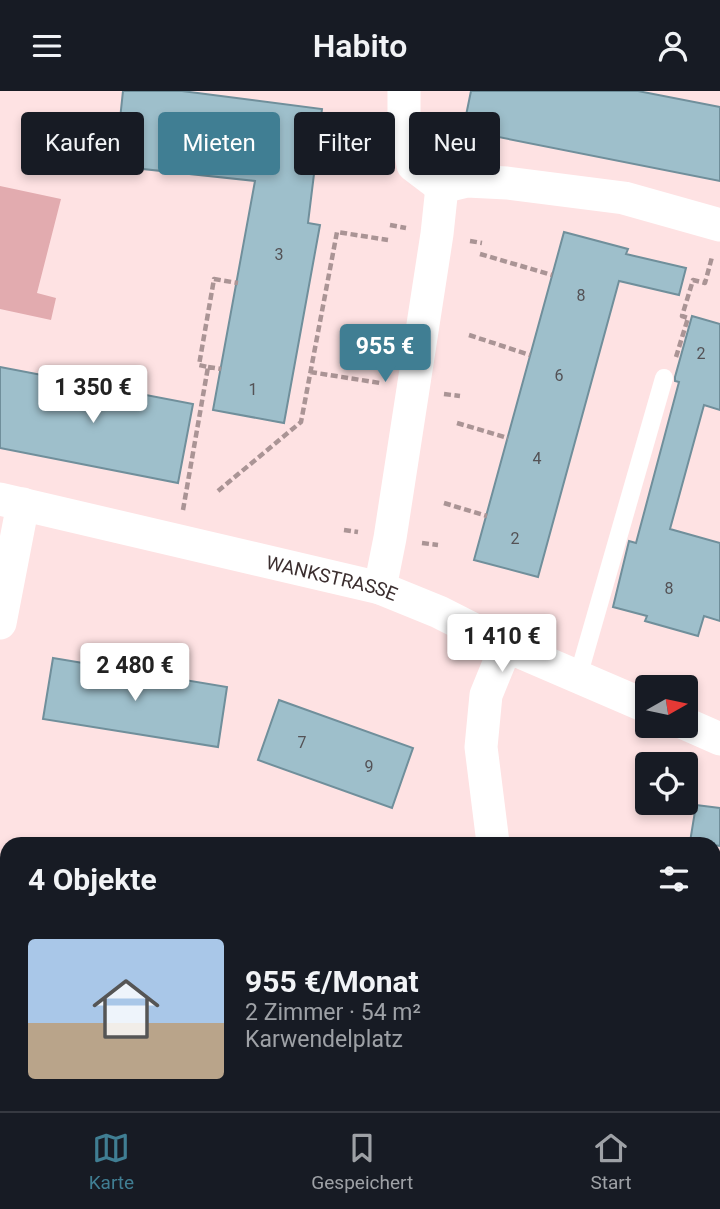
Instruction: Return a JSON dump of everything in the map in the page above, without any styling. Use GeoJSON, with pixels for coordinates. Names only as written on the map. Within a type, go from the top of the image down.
{"type":"FeatureCollection","features":[{"type":"Feature","properties":{"kind":"street"},"geometry":{"type":"LineString","coordinates":[[404,91],[404,117],[413,165],[442,187]]}},
{"type":"Feature","properties":{"kind":"street"},"geometry":{"type":"LineString","coordinates":[[442,187],[467,181],[507,183],[624,198],[720,225]]}},
{"type":"Feature","properties":{"kind":"street"},"geometry":{"type":"LineString","coordinates":[[380,588],[438,234],[442,187]]}},
{"type":"Feature","properties":{"kind":"street"},"geometry":{"type":"LineString","coordinates":[[0,623],[12,502]]}},
{"type":"Feature","properties":{"kind":"street","name":"WANKSTRASSE"},"geometry":{"type":"LineString","coordinates":[[12,502],[380,588],[635,701]]}},
{"type":"Feature","properties":{"kind":"street"},"geometry":{"type":"LineString","coordinates":[[492,837],[481,747],[486,695],[506,646]]}},
{"type":"Feature","properties":{"kind":"street"},"geometry":{"type":"LineString","coordinates":[[698,729],[720,739]]}},
{"type":"Feature","properties":{"kind":"lane"},"geometry":{"type":"LineString","coordinates":[[578,677],[664,378]]}},
{"type":"Feature","properties":{"kind":"path"},"geometry":{"type":"LineString","coordinates":[[218,491],[301,422],[337,232],[388,240]]}},
{"type":"Feature","properties":{"kind":"path"},"geometry":{"type":"LineString","coordinates":[[480,254],[552,275]]}},
{"type":"Feature","properties":{"kind":"path"},"geometry":{"type":"LineString","coordinates":[[221,369],[199,365],[214,279],[238,283]]}},
{"type":"Feature","properties":{"kind":"path"},"geometry":{"type":"LineString","coordinates":[[664,378],[671,375],[688,318],[682,316],[693,280]]}},
{"type":"Feature","properties":{"kind":"path"},"geometry":{"type":"LineString","coordinates":[[469,335],[530,355]]}},
{"type":"Feature","properties":{"kind":"path"},"geometry":{"type":"LineString","coordinates":[[178,541],[208,367]]}},
{"type":"Feature","properties":{"kind":"path"},"geometry":{"type":"LineString","coordinates":[[310,372],[368,381]]}},
{"type":"Feature","properties":{"kind":"path"},"geometry":{"type":"LineString","coordinates":[[457,423],[508,438]]}},
{"type":"Feature","properties":{"kind":"path"},"geometry":{"type":"LineString","coordinates":[[444,503],[486,516]]}},
{"type":"Feature","properties":{"kind":"shaded area"},"geometry":{"type":"Polygon","coordinates":[[[0,186],[61,199],[37,293],[56,298],[51,320],[0,309],[0,186]]]}},
{"type":"Feature","properties":{"kind":"building"},"geometry":{"type":"Polygon","coordinates":[[[123,91],[182,91],[322,109],[322,112],[294,112],[294,175],[314,175],[308,223],[320,225],[284,423],[213,410],[255,181],[199,175],[280,175],[280,112],[158,112],[158,171],[144,169],[144,112],[121,112],[123,91]]]}},
{"type":"Feature","properties":{"kind":"building"},"geometry":{"type":"Polygon","coordinates":[[[471,91],[638,91],[720,107],[720,181],[500,137],[500,112],[467,112],[471,91]]]}},
{"type":"Feature","properties":{"kind":"building"},"geometry":{"type":"Polygon","coordinates":[[[564,232],[628,249],[626,254],[686,268],[679,295],[619,281],[538,577],[474,560],[564,232]]]}},
{"type":"Feature","properties":{"kind":"building"},"geometry":{"type":"Polygon","coordinates":[[[692,316],[720,324],[720,410],[704,405],[670,529],[720,543],[720,621],[704,616],[698,636],[645,621],[647,616],[613,607],[629,541],[636,543],[679,382],[675,381],[675,377],[692,316]]]}},
{"type":"Feature","properties":{"kind":"building"},"geometry":{"type":"Polygon","coordinates":[[[0,367],[193,404],[178,483],[0,448],[0,367]]]}},
{"type":"Feature","properties":{"kind":"building"},"geometry":{"type":"Polygon","coordinates":[[[53,658],[227,687],[218,747],[43,719],[53,658]]]}},
{"type":"Feature","properties":{"kind":"building"},"geometry":{"type":"Polygon","coordinates":[[[279,700],[413,748],[392,808],[258,760],[279,700]]]}},
{"type":"Feature","properties":{"kind":"building"},"geometry":{"type":"Polygon","coordinates":[[[698,805],[720,808],[720,837],[691,837],[694,815],[698,815],[698,805]]]}}]}
